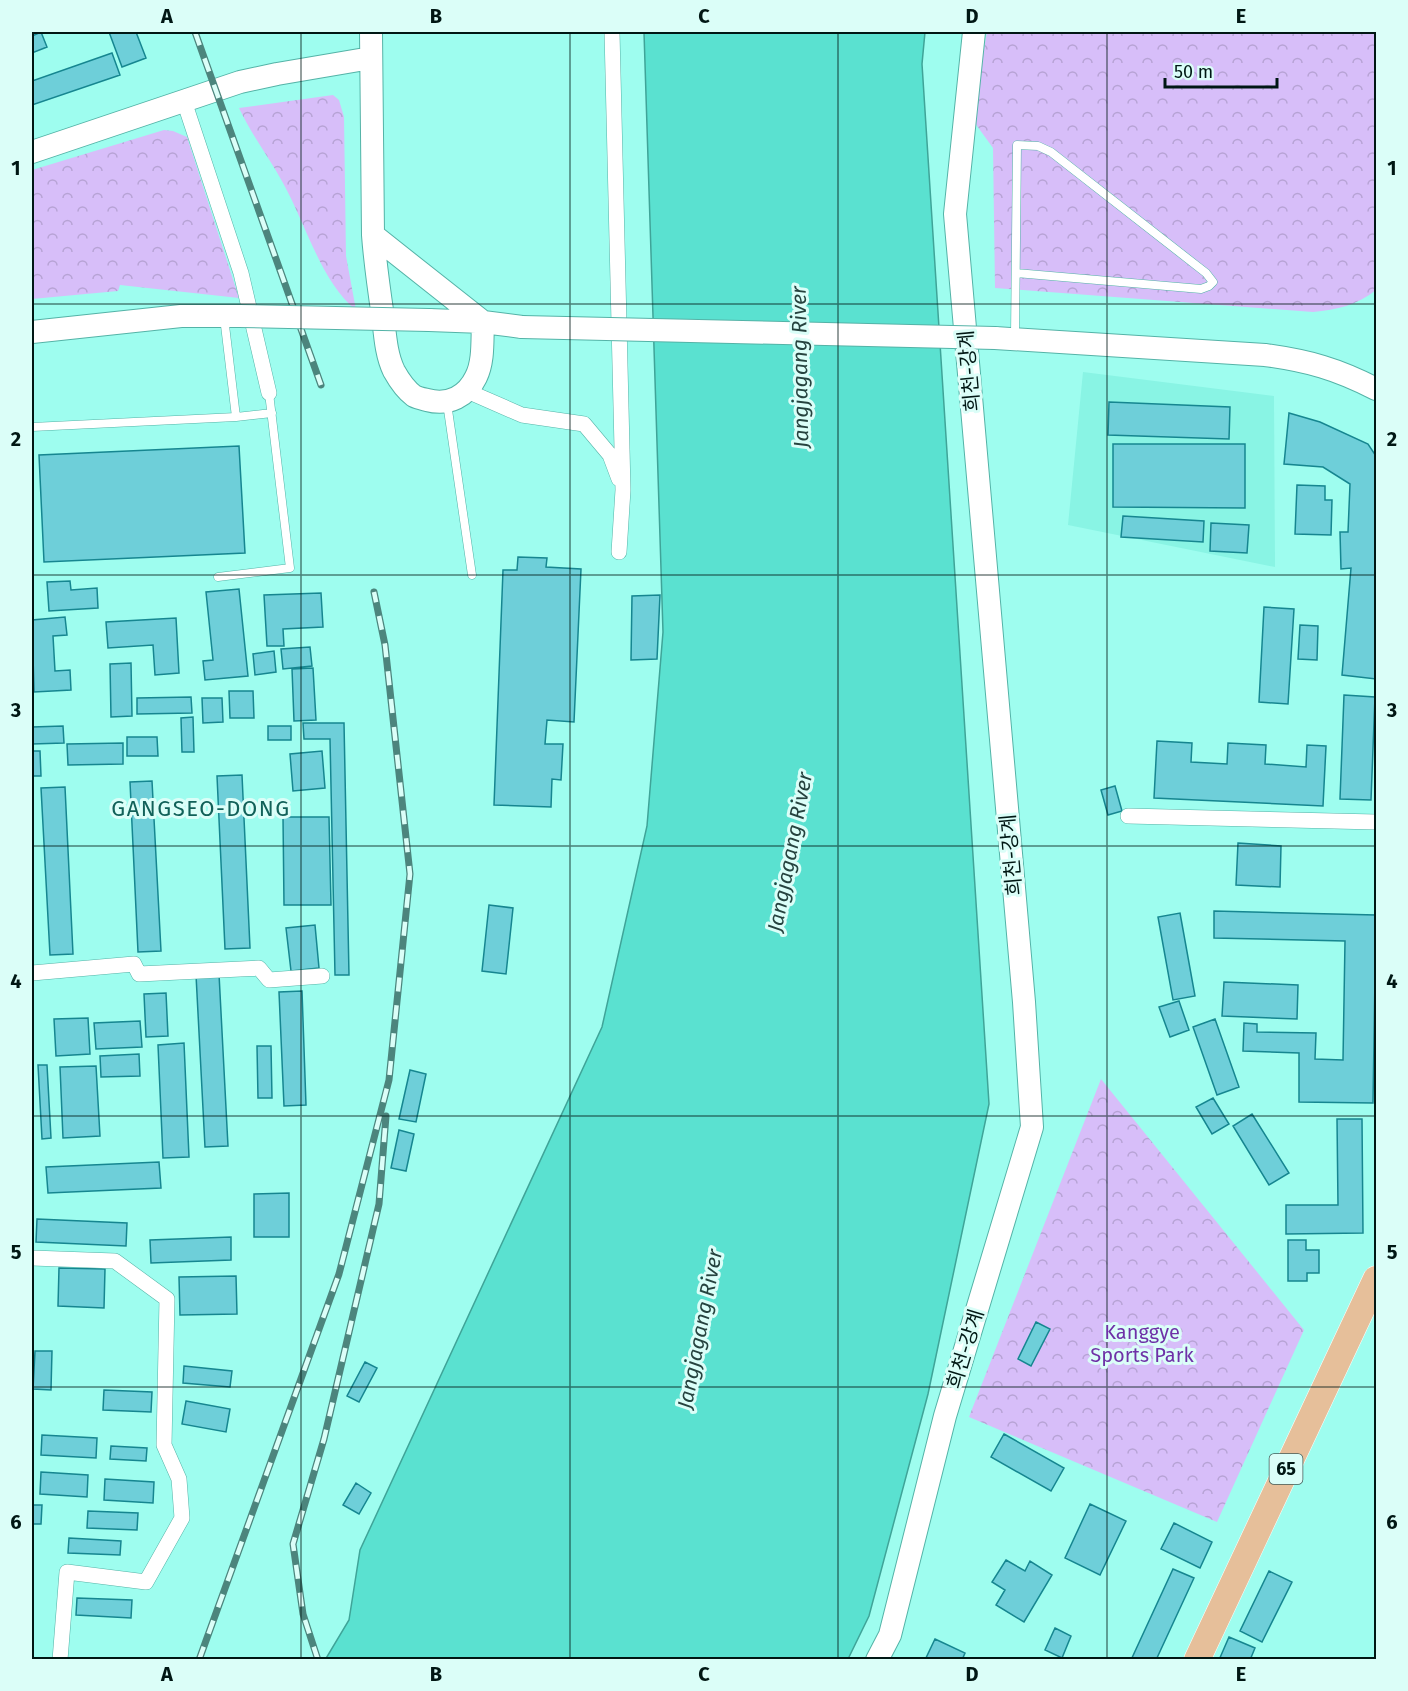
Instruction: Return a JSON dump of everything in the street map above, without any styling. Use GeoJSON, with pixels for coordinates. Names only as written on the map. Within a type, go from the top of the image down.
{"type":"FeatureCollection","features":[{"type":"Feature","properties":{"kind":"main road"},"geometry":{"type":"LineString","coordinates":[[371,32],[375,262],[387,345],[393,368],[401,382],[415,397],[432,402],[447,402],[458,398],[467,391],[477,375],[481,357],[483,322]]}},
{"type":"Feature","properties":{"kind":"main road","name":"희천-강계"},"geometry":{"type":"LineString","coordinates":[[878,1659],[890,1635],[945,1416],[1032,1127],[1024,1002],[955,214],[974,32]]}},
{"type":"Feature","properties":{"kind":"main road"},"geometry":{"type":"LineString","coordinates":[[32,152],[240,82],[371,58]]}},
{"type":"Feature","properties":{"kind":"main road"},"geometry":{"type":"LineString","coordinates":[[373,235],[483,322]]}},
{"type":"Feature","properties":{"kind":"main road"},"geometry":{"type":"LineString","coordinates":[[32,332],[181,316],[231,316],[483,322],[522,327],[1005,339],[1265,355],[1301,360],[1344,372],[1377,388]]}},
{"type":"Feature","properties":{"kind":"main road","name":"65"},"geometry":{"type":"LineString","coordinates":[[1197,1659],[1377,1279]]}},
{"type":"Feature","properties":{"kind":"street"},"geometry":{"type":"LineString","coordinates":[[612,32],[623,490],[620,552]]}},
{"type":"Feature","properties":{"kind":"street"},"geometry":{"type":"LineString","coordinates":[[184,101],[241,273],[269,393]]}},
{"type":"Feature","properties":{"kind":"street"},"geometry":{"type":"LineString","coordinates":[[467,391],[522,415],[584,424],[610,455],[623,490]]}},
{"type":"Feature","properties":{"kind":"street"},"geometry":{"type":"LineString","coordinates":[[1128,816],[1377,822]]}},
{"type":"Feature","properties":{"kind":"street"},"geometry":{"type":"LineString","coordinates":[[32,973],[134,963],[138,974],[259,968],[269,980],[322,976]]}},
{"type":"Feature","properties":{"kind":"street"},"geometry":{"type":"LineString","coordinates":[[32,1258],[116,1261],[167,1299],[164,1445],[179,1479],[183,1518],[146,1582],[67,1572],[60,1659]]}},
{"type":"Feature","properties":{"kind":"lane"},"geometry":{"type":"LineString","coordinates":[[1005,339],[1016,273],[1017,145],[1038,146],[1051,152],[1206,273],[1213,282],[1201,289],[1016,273]]}},
{"type":"Feature","properties":{"kind":"lane"},"geometry":{"type":"LineString","coordinates":[[231,316],[236,417]]}},
{"type":"Feature","properties":{"kind":"lane"},"geometry":{"type":"LineString","coordinates":[[218,577],[290,568],[269,393]]}},
{"type":"Feature","properties":{"kind":"lane"},"geometry":{"type":"LineString","coordinates":[[447,402],[472,575]]}},
{"type":"Feature","properties":{"kind":"lane"},"geometry":{"type":"LineString","coordinates":[[32,427],[236,417],[272,413]]}},
{"type":"Feature","properties":{"kind":"shaded area"},"geometry":{"type":"Polygon","coordinates":[[[1083,372],[1274,396],[1275,567],[1068,525],[1083,372]]]}},
{"type":"Feature","properties":{"kind":"green space"},"geometry":{"type":"Polygon","coordinates":[[[987,32],[1376,32],[1376,290],[1346,306],[1313,312],[995,288],[993,148],[972,119],[987,32]]]}},
{"type":"Feature","properties":{"kind":"green space"},"geometry":{"type":"Polygon","coordinates":[[[333,95],[339,100],[344,117],[346,256],[356,310],[333,284],[323,268],[283,183],[239,108],[333,95]]]}},
{"type":"Feature","properties":{"kind":"green space"},"geometry":{"type":"Polygon","coordinates":[[[164,130],[187,137],[239,298],[120,285],[118,291],[32,299],[32,170],[164,130]]]}},
{"type":"Feature","properties":{"kind":"green space","name":"Kanggye Sports Park"},"geometry":{"type":"Polygon","coordinates":[[[1101,1079],[1304,1330],[1217,1522],[969,1417],[1101,1079]]]}},
{"type":"Feature","properties":{"kind":"water","name":"Jangjagang River"},"geometry":{"type":"Polygon","coordinates":[[[644,32],[925,32],[922,64],[989,1104],[928,1394],[869,1616],[848,1659],[325,1660],[349,1620],[360,1550],[602,1027],[647,826],[663,632],[644,32]]]}},
{"type":"Feature","properties":{"kind":"building"},"geometry":{"type":"Polygon","coordinates":[[[41,32],[47,47],[32,53],[32,36],[41,32]]]}},
{"type":"Feature","properties":{"kind":"building"},"geometry":{"type":"Polygon","coordinates":[[[109,32],[136,32],[146,58],[122,67],[109,32]]]}},
{"type":"Feature","properties":{"kind":"building"},"geometry":{"type":"Polygon","coordinates":[[[112,53],[120,75],[32,105],[32,81],[112,53]]]}},
{"type":"Feature","properties":{"kind":"building"},"geometry":{"type":"Polygon","coordinates":[[[1109,402],[1230,407],[1229,439],[1108,435],[1109,402]]]}},
{"type":"Feature","properties":{"kind":"building"},"geometry":{"type":"Polygon","coordinates":[[[1289,413],[1320,422],[1368,444],[1376,456],[1376,679],[1342,675],[1351,568],[1341,569],[1340,532],[1348,532],[1350,484],[1323,467],[1284,464],[1289,413]]]}},
{"type":"Feature","properties":{"kind":"building"},"geometry":{"type":"Polygon","coordinates":[[[1113,444],[1245,444],[1245,508],[1113,507],[1113,444]]]}},
{"type":"Feature","properties":{"kind":"building"},"geometry":{"type":"Polygon","coordinates":[[[239,446],[245,553],[44,562],[39,455],[239,446]]]}},
{"type":"Feature","properties":{"kind":"building"},"geometry":{"type":"Polygon","coordinates":[[[1297,485],[1325,486],[1325,500],[1332,500],[1331,535],[1295,534],[1297,485]]]}},
{"type":"Feature","properties":{"kind":"building"},"geometry":{"type":"Polygon","coordinates":[[[1123,516],[1204,521],[1203,542],[1121,537],[1123,516]]]}},
{"type":"Feature","properties":{"kind":"building"},"geometry":{"type":"Polygon","coordinates":[[[1211,523],[1249,525],[1247,553],[1210,551],[1211,523]]]}},
{"type":"Feature","properties":{"kind":"building"},"geometry":{"type":"Polygon","coordinates":[[[518,557],[547,558],[546,567],[581,569],[574,722],[547,720],[545,744],[563,744],[561,780],[552,779],[551,807],[494,805],[503,570],[517,570],[518,557]]]}},
{"type":"Feature","properties":{"kind":"building"},"geometry":{"type":"Polygon","coordinates":[[[70,581],[71,590],[97,588],[98,608],[49,611],[47,582],[70,581]]]}},
{"type":"Feature","properties":{"kind":"building"},"geometry":{"type":"Polygon","coordinates":[[[239,589],[248,676],[205,680],[203,661],[213,660],[206,592],[239,589]]]}},
{"type":"Feature","properties":{"kind":"building"},"geometry":{"type":"Polygon","coordinates":[[[321,593],[323,627],[283,629],[284,646],[267,646],[264,595],[321,593]]]}},
{"type":"Feature","properties":{"kind":"building"},"geometry":{"type":"Polygon","coordinates":[[[660,595],[657,659],[631,660],[632,596],[660,595]]]}},
{"type":"Feature","properties":{"kind":"building"},"geometry":{"type":"Polygon","coordinates":[[[1264,607],[1294,609],[1288,704],[1259,702],[1264,607]]]}},
{"type":"Feature","properties":{"kind":"building"},"geometry":{"type":"Polygon","coordinates":[[[65,617],[67,635],[53,636],[55,671],[70,670],[71,690],[34,692],[32,620],[65,617]]]}},
{"type":"Feature","properties":{"kind":"building"},"geometry":{"type":"Polygon","coordinates":[[[176,618],[179,673],[155,675],[153,645],[108,648],[106,622],[176,618]]]}},
{"type":"Feature","properties":{"kind":"building"},"geometry":{"type":"Polygon","coordinates":[[[1300,625],[1318,626],[1317,660],[1298,659],[1300,625]]]}},
{"type":"Feature","properties":{"kind":"building"},"geometry":{"type":"Polygon","coordinates":[[[310,647],[312,666],[283,669],[281,649],[310,647]]]}},
{"type":"Feature","properties":{"kind":"building"},"geometry":{"type":"Polygon","coordinates":[[[274,651],[276,672],[255,675],[253,654],[274,651]]]}},
{"type":"Feature","properties":{"kind":"building"},"geometry":{"type":"Polygon","coordinates":[[[131,663],[132,716],[111,717],[110,664],[131,663]]]}},
{"type":"Feature","properties":{"kind":"building"},"geometry":{"type":"Polygon","coordinates":[[[313,668],[316,720],[294,721],[292,669],[313,668]]]}},
{"type":"Feature","properties":{"kind":"building"},"geometry":{"type":"Polygon","coordinates":[[[229,691],[253,691],[254,718],[230,718],[229,691]]]}},
{"type":"Feature","properties":{"kind":"building"},"geometry":{"type":"Polygon","coordinates":[[[1344,695],[1375,697],[1371,800],[1340,799],[1344,695]]]}},
{"type":"Feature","properties":{"kind":"building"},"geometry":{"type":"Polygon","coordinates":[[[191,697],[192,713],[137,714],[137,698],[191,697]]]}},
{"type":"Feature","properties":{"kind":"building"},"geometry":{"type":"Polygon","coordinates":[[[202,698],[222,698],[223,722],[203,723],[202,698]]]}},
{"type":"Feature","properties":{"kind":"building"},"geometry":{"type":"Polygon","coordinates":[[[193,717],[194,752],[182,752],[181,718],[193,717]]]}},
{"type":"Feature","properties":{"kind":"building"},"geometry":{"type":"Polygon","coordinates":[[[303,723],[344,723],[349,975],[335,975],[330,739],[304,739],[303,723]]]}},
{"type":"Feature","properties":{"kind":"building"},"geometry":{"type":"Polygon","coordinates":[[[63,726],[64,743],[32,744],[32,727],[63,726]]]}},
{"type":"Feature","properties":{"kind":"building"},"geometry":{"type":"Polygon","coordinates":[[[268,726],[291,726],[291,740],[268,740],[268,726]]]}},
{"type":"Feature","properties":{"kind":"building"},"geometry":{"type":"Polygon","coordinates":[[[127,737],[157,737],[158,756],[127,756],[127,737]]]}},
{"type":"Feature","properties":{"kind":"building"},"geometry":{"type":"Polygon","coordinates":[[[1157,741],[1192,743],[1191,762],[1227,764],[1228,743],[1266,745],[1265,764],[1306,767],[1307,745],[1326,746],[1323,806],[1154,798],[1157,741]]]}},
{"type":"Feature","properties":{"kind":"building"},"geometry":{"type":"Polygon","coordinates":[[[123,743],[123,764],[68,765],[67,744],[123,743]]]}},
{"type":"Feature","properties":{"kind":"building"},"geometry":{"type":"Polygon","coordinates":[[[32,751],[40,751],[41,776],[32,776],[32,751]]]}},
{"type":"Feature","properties":{"kind":"building"},"geometry":{"type":"Polygon","coordinates":[[[322,751],[325,788],[293,791],[290,754],[322,751]]]}},
{"type":"Feature","properties":{"kind":"building"},"geometry":{"type":"Polygon","coordinates":[[[242,775],[250,948],[225,949],[217,776],[242,775]]]}},
{"type":"Feature","properties":{"kind":"building"},"geometry":{"type":"Polygon","coordinates":[[[152,781],[161,951],[138,952],[130,782],[152,781]]]}},
{"type":"Feature","properties":{"kind":"building"},"geometry":{"type":"Polygon","coordinates":[[[1115,786],[1122,811],[1108,815],[1101,790],[1115,786]]]}},
{"type":"Feature","properties":{"kind":"building"},"geometry":{"type":"Polygon","coordinates":[[[65,787],[73,954],[50,955],[41,788],[65,787]]]}},
{"type":"Feature","properties":{"kind":"building"},"geometry":{"type":"Polygon","coordinates":[[[283,817],[329,817],[331,905],[284,905],[283,817]]]}},
{"type":"Feature","properties":{"kind":"building"},"geometry":{"type":"Polygon","coordinates":[[[1238,843],[1281,846],[1280,887],[1236,885],[1238,843]]]}},
{"type":"Feature","properties":{"kind":"building"},"geometry":{"type":"Polygon","coordinates":[[[489,905],[513,908],[506,974],[482,971],[489,905]]]}},
{"type":"Feature","properties":{"kind":"building"},"geometry":{"type":"Polygon","coordinates":[[[1214,911],[1376,915],[1373,1103],[1299,1102],[1299,1053],[1243,1051],[1244,1023],[1257,1024],[1257,1032],[1316,1033],[1315,1059],[1343,1060],[1345,941],[1214,938],[1214,911]]]}},
{"type":"Feature","properties":{"kind":"building"},"geometry":{"type":"Polygon","coordinates":[[[1180,913],[1195,996],[1173,1000],[1158,917],[1180,913]]]}},
{"type":"Feature","properties":{"kind":"building"},"geometry":{"type":"Polygon","coordinates":[[[315,925],[319,968],[291,971],[286,928],[315,925]]]}},
{"type":"Feature","properties":{"kind":"building"},"geometry":{"type":"Polygon","coordinates":[[[219,974],[228,1146],[205,1147],[196,975],[219,974]]]}},
{"type":"Feature","properties":{"kind":"building"},"geometry":{"type":"Polygon","coordinates":[[[1224,982],[1298,985],[1297,1019],[1222,1016],[1224,982]]]}},
{"type":"Feature","properties":{"kind":"building"},"geometry":{"type":"Polygon","coordinates":[[[302,991],[306,1105],[284,1106],[279,992],[302,991]]]}},
{"type":"Feature","properties":{"kind":"building"},"geometry":{"type":"Polygon","coordinates":[[[166,993],[168,1036],[146,1037],[144,994],[166,993]]]}},
{"type":"Feature","properties":{"kind":"building"},"geometry":{"type":"Polygon","coordinates":[[[1179,1001],[1189,1030],[1170,1037],[1159,1007],[1179,1001]]]}},
{"type":"Feature","properties":{"kind":"building"},"geometry":{"type":"Polygon","coordinates":[[[88,1018],[90,1054],[56,1056],[54,1019],[88,1018]]]}},
{"type":"Feature","properties":{"kind":"building"},"geometry":{"type":"Polygon","coordinates":[[[1215,1019],[1239,1087],[1217,1095],[1193,1027],[1215,1019]]]}},
{"type":"Feature","properties":{"kind":"building"},"geometry":{"type":"Polygon","coordinates":[[[140,1021],[142,1047],[96,1049],[94,1023],[140,1021]]]}},
{"type":"Feature","properties":{"kind":"building"},"geometry":{"type":"Polygon","coordinates":[[[184,1043],[189,1157],[163,1158],[158,1045],[184,1043]]]}},
{"type":"Feature","properties":{"kind":"building"},"geometry":{"type":"Polygon","coordinates":[[[257,1046],[271,1046],[272,1098],[258,1098],[257,1046]]]}},
{"type":"Feature","properties":{"kind":"building"},"geometry":{"type":"Polygon","coordinates":[[[139,1054],[140,1076],[101,1077],[100,1056],[139,1054]]]}},
{"type":"Feature","properties":{"kind":"building"},"geometry":{"type":"Polygon","coordinates":[[[38,1065],[47,1065],[51,1138],[42,1139],[38,1065]]]}},
{"type":"Feature","properties":{"kind":"building"},"geometry":{"type":"Polygon","coordinates":[[[96,1066],[100,1136],[63,1138],[60,1067],[96,1066]]]}},
{"type":"Feature","properties":{"kind":"building"},"geometry":{"type":"Polygon","coordinates":[[[410,1070],[426,1074],[416,1122],[399,1119],[410,1070]]]}},
{"type":"Feature","properties":{"kind":"building"},"geometry":{"type":"Polygon","coordinates":[[[1213,1098],[1229,1124],[1212,1134],[1196,1107],[1213,1098]]]}},
{"type":"Feature","properties":{"kind":"building"},"geometry":{"type":"Polygon","coordinates":[[[1252,1114],[1289,1173],[1269,1185],[1233,1126],[1252,1114]]]}},
{"type":"Feature","properties":{"kind":"building"},"geometry":{"type":"Polygon","coordinates":[[[1337,1119],[1362,1119],[1363,1233],[1286,1234],[1286,1205],[1338,1205],[1337,1119]]]}},
{"type":"Feature","properties":{"kind":"building"},"geometry":{"type":"Polygon","coordinates":[[[399,1130],[414,1134],[406,1171],[391,1168],[399,1130]]]}},
{"type":"Feature","properties":{"kind":"building"},"geometry":{"type":"Polygon","coordinates":[[[159,1162],[161,1188],[48,1193],[46,1167],[159,1162]]]}},
{"type":"Feature","properties":{"kind":"building"},"geometry":{"type":"Polygon","coordinates":[[[289,1193],[289,1237],[254,1237],[254,1194],[289,1193]]]}},
{"type":"Feature","properties":{"kind":"building"},"geometry":{"type":"Polygon","coordinates":[[[37,1219],[127,1223],[126,1246],[36,1242],[37,1219]]]}},
{"type":"Feature","properties":{"kind":"building"},"geometry":{"type":"Polygon","coordinates":[[[231,1237],[231,1260],[151,1263],[150,1240],[231,1237]]]}},
{"type":"Feature","properties":{"kind":"building"},"geometry":{"type":"Polygon","coordinates":[[[1288,1240],[1306,1240],[1306,1250],[1319,1250],[1319,1273],[1307,1273],[1307,1281],[1288,1281],[1288,1240]]]}},
{"type":"Feature","properties":{"kind":"building"},"geometry":{"type":"Polygon","coordinates":[[[59,1268],[105,1269],[104,1308],[58,1306],[59,1268]]]}},
{"type":"Feature","properties":{"kind":"building"},"geometry":{"type":"Polygon","coordinates":[[[236,1276],[237,1314],[180,1315],[179,1277],[236,1276]]]}},
{"type":"Feature","properties":{"kind":"building"},"geometry":{"type":"Polygon","coordinates":[[[1036,1322],[1050,1329],[1031,1366],[1018,1359],[1036,1322]]]}},
{"type":"Feature","properties":{"kind":"building"},"geometry":{"type":"Polygon","coordinates":[[[35,1351],[52,1351],[51,1390],[33,1389],[35,1351]]]}},
{"type":"Feature","properties":{"kind":"building"},"geometry":{"type":"Polygon","coordinates":[[[365,1362],[377,1368],[359,1402],[347,1396],[365,1362]]]}},
{"type":"Feature","properties":{"kind":"building"},"geometry":{"type":"Polygon","coordinates":[[[184,1366],[232,1371],[230,1387],[183,1383],[184,1366]]]}},
{"type":"Feature","properties":{"kind":"building"},"geometry":{"type":"Polygon","coordinates":[[[104,1390],[152,1392],[151,1412],[103,1410],[104,1390]]]}},
{"type":"Feature","properties":{"kind":"building"},"geometry":{"type":"Polygon","coordinates":[[[186,1401],[230,1409],[226,1432],[182,1424],[186,1401]]]}},
{"type":"Feature","properties":{"kind":"building"},"geometry":{"type":"Polygon","coordinates":[[[1004,1434],[1064,1468],[1051,1491],[991,1457],[1004,1434]]]}},
{"type":"Feature","properties":{"kind":"building"},"geometry":{"type":"Polygon","coordinates":[[[42,1435],[97,1438],[96,1458],[41,1455],[42,1435]]]}},
{"type":"Feature","properties":{"kind":"building"},"geometry":{"type":"Polygon","coordinates":[[[111,1446],[147,1448],[146,1461],[110,1459],[111,1446]]]}},
{"type":"Feature","properties":{"kind":"building"},"geometry":{"type":"Polygon","coordinates":[[[41,1472],[88,1475],[87,1497],[40,1494],[41,1472]]]}},
{"type":"Feature","properties":{"kind":"building"},"geometry":{"type":"Polygon","coordinates":[[[105,1479],[154,1482],[153,1503],[104,1500],[105,1479]]]}},
{"type":"Feature","properties":{"kind":"building"},"geometry":{"type":"Polygon","coordinates":[[[356,1483],[371,1493],[359,1514],[343,1505],[356,1483]]]}},
{"type":"Feature","properties":{"kind":"building"},"geometry":{"type":"Polygon","coordinates":[[[1090,1504],[1126,1521],[1100,1575],[1065,1558],[1090,1504]]]}},
{"type":"Feature","properties":{"kind":"building"},"geometry":{"type":"Polygon","coordinates":[[[32,1505],[42,1505],[41,1524],[32,1524],[32,1505]]]}},
{"type":"Feature","properties":{"kind":"building"},"geometry":{"type":"Polygon","coordinates":[[[88,1511],[138,1513],[137,1530],[87,1528],[88,1511]]]}},
{"type":"Feature","properties":{"kind":"building"},"geometry":{"type":"Polygon","coordinates":[[[1174,1523],[1212,1542],[1200,1568],[1161,1549],[1174,1523]]]}},
{"type":"Feature","properties":{"kind":"building"},"geometry":{"type":"Polygon","coordinates":[[[69,1538],[121,1541],[120,1555],[68,1553],[69,1538]]]}},
{"type":"Feature","properties":{"kind":"building"},"geometry":{"type":"Polygon","coordinates":[[[1006,1560],[1025,1571],[1030,1561],[1052,1575],[1024,1622],[996,1605],[1005,1590],[992,1582],[1006,1560]]]}},
{"type":"Feature","properties":{"kind":"building"},"geometry":{"type":"Polygon","coordinates":[[[1173,1569],[1194,1578],[1156,1660],[1131,1660],[1173,1569]]]}},
{"type":"Feature","properties":{"kind":"building"},"geometry":{"type":"Polygon","coordinates":[[[1269,1571],[1292,1582],[1262,1642],[1240,1631],[1269,1571]]]}},
{"type":"Feature","properties":{"kind":"building"},"geometry":{"type":"Polygon","coordinates":[[[77,1598],[132,1600],[131,1618],[76,1615],[77,1598]]]}},
{"type":"Feature","properties":{"kind":"building"},"geometry":{"type":"Polygon","coordinates":[[[1055,1628],[1071,1636],[1062,1658],[1045,1650],[1055,1628]]]}},
{"type":"Feature","properties":{"kind":"building"},"geometry":{"type":"Polygon","coordinates":[[[1229,1637],[1255,1648],[1250,1660],[1219,1660],[1229,1637]]]}},
{"type":"Feature","properties":{"kind":"building"},"geometry":{"type":"Polygon","coordinates":[[[935,1639],[965,1653],[962,1660],[925,1660],[935,1639]]]}},
{"type":"Feature","properties":{"kind":"railway"},"geometry":{"type":"LineString","coordinates":[[195,32],[321,385]]}},
{"type":"Feature","properties":{"kind":"railway"},"geometry":{"type":"LineString","coordinates":[[199,1660],[339,1274],[389,1080],[410,874],[385,645],[374,592]]}},
{"type":"Feature","properties":{"kind":"railway"},"geometry":{"type":"LineString","coordinates":[[318,1660],[303,1614],[293,1544],[324,1439],[379,1204],[386,1116]]}},
{"type":"Feature","properties":{"kind":"district","name":"GANGSEO-DONG"},"geometry":{"type":"Point","coordinates":[201,808]}}]}
